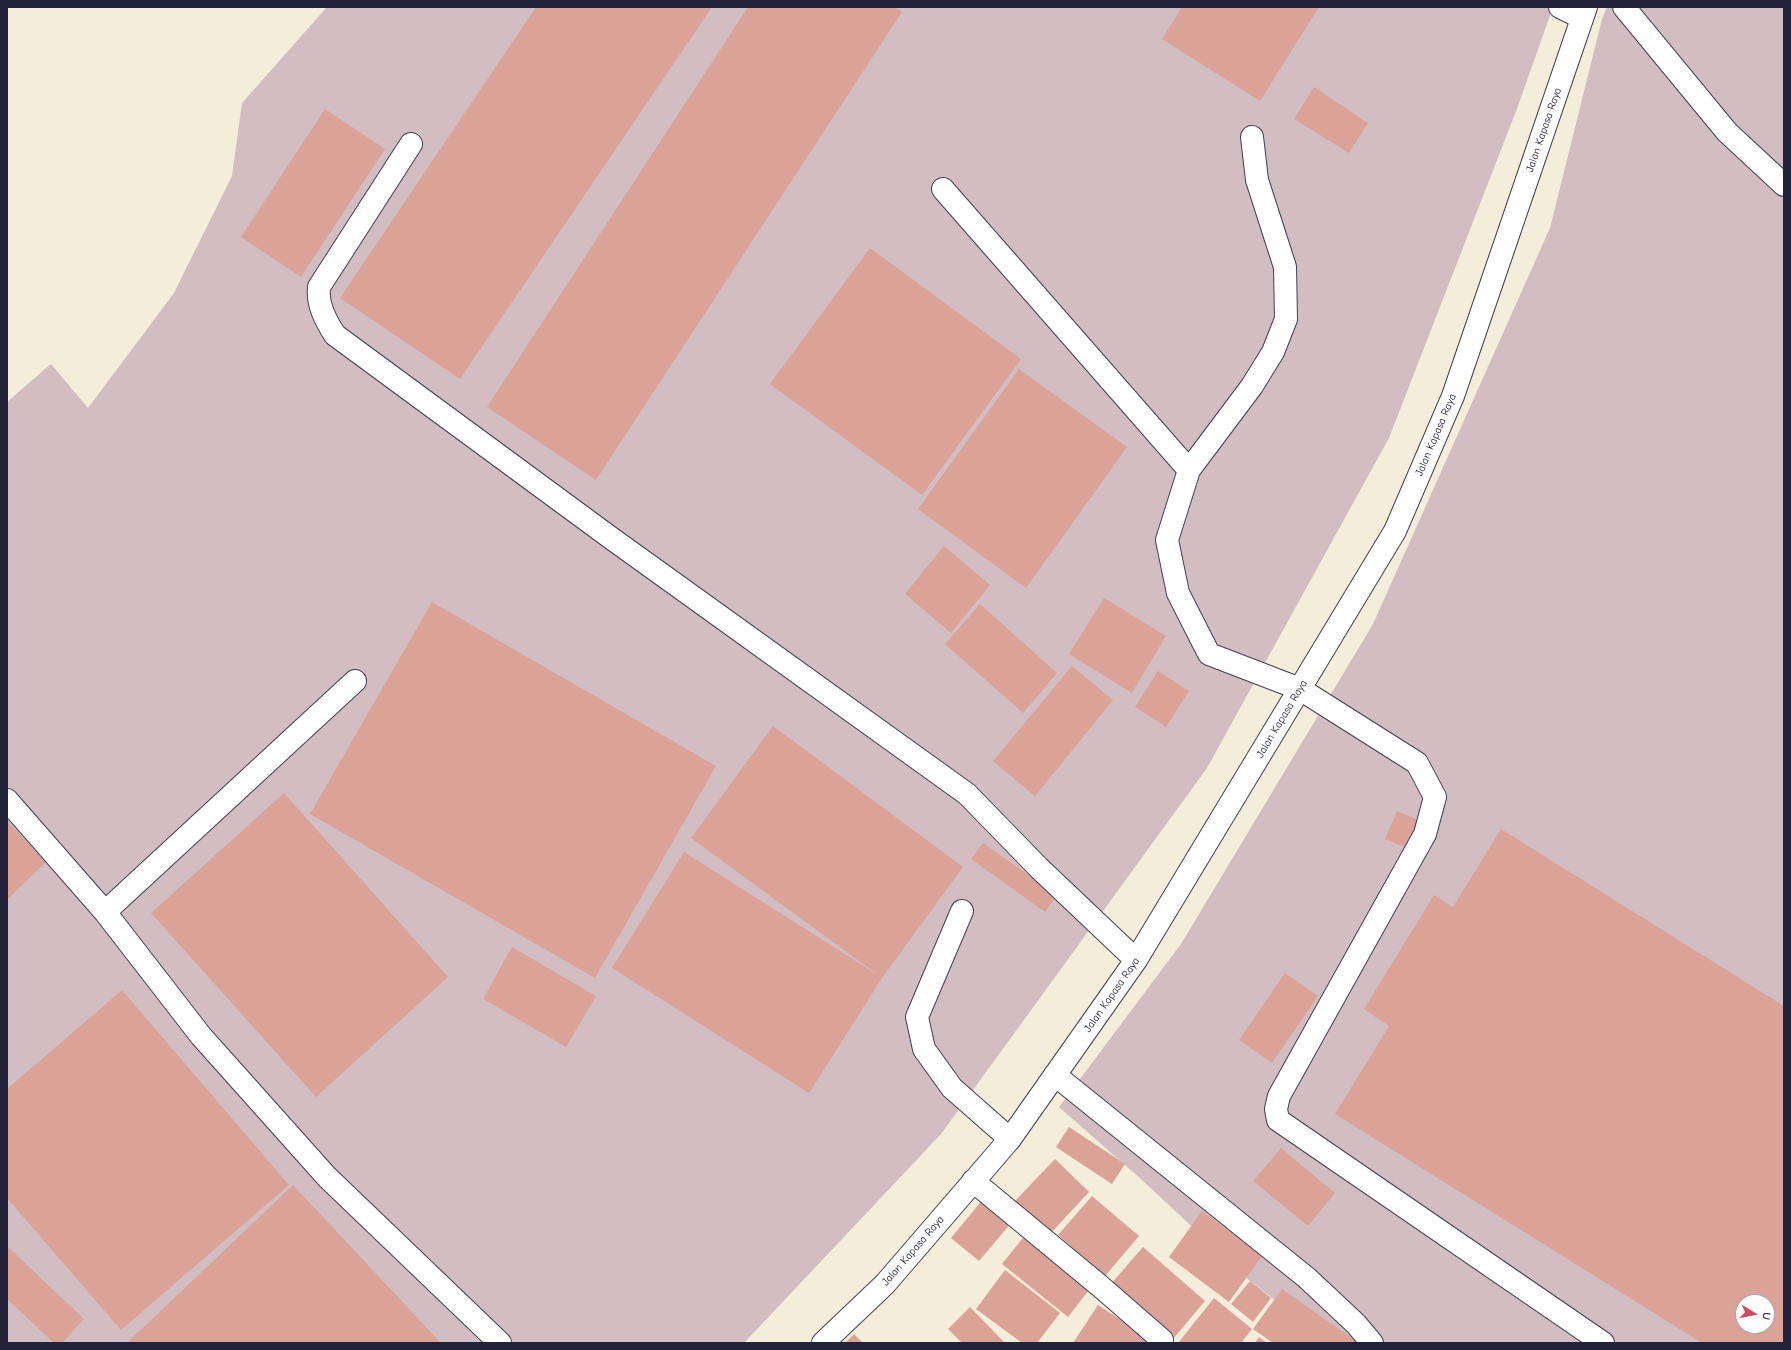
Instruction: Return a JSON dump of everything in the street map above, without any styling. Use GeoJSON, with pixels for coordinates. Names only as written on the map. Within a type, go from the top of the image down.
{"type":"FeatureCollection","features":[{"type":"Feature","properties":{"kind":"main road"},"geometry":{"type":"LineString","coordinates":[[1560,7],[1584,12]]}},
{"type":"Feature","properties":{"kind":"main road"},"geometry":{"type":"LineString","coordinates":[[1624,7],[1727,132],[1784,185]]}},
{"type":"Feature","properties":{"kind":"main road","name":"Jalan Kapasa Raya"},"geometry":{"type":"LineString","coordinates":[[823,1343],[885,1284],[1010,1139],[1136,960],[1395,531],[1453,396],[1584,12]]}},
{"type":"Feature","properties":{"kind":"main road"},"geometry":{"type":"LineString","coordinates":[[1252,137],[1257,180],[1286,267],[1286,319],[1273,352],[1252,386],[1189,470],[1167,540],[1178,593],[1209,654],[1300,689],[1417,763],[1435,797],[1425,834],[1279,1096],[1276,1109],[1278,1120],[1603,1343]]}},
{"type":"Feature","properties":{"kind":"main road"},"geometry":{"type":"LineString","coordinates":[[411,144],[319,287],[318,294],[324,318],[335,336],[611,538],[967,794],[1039,868],[1136,960]]}},
{"type":"Feature","properties":{"kind":"main road"},"geometry":{"type":"LineString","coordinates":[[943,190],[1189,470]]}},
{"type":"Feature","properties":{"kind":"main road"},"geometry":{"type":"LineString","coordinates":[[105,912],[355,681]]}},
{"type":"Feature","properties":{"kind":"main road"},"geometry":{"type":"LineString","coordinates":[[7,800],[105,912],[201,1036],[327,1177],[500,1343]]}},
{"type":"Feature","properties":{"kind":"main road"},"geometry":{"type":"LineString","coordinates":[[962,911],[917,1017],[924,1049],[952,1088],[1010,1139]]}},
{"type":"Feature","properties":{"kind":"main road"},"geometry":{"type":"LineString","coordinates":[[1055,1075],[1307,1278],[1356,1324],[1372,1343]]}},
{"type":"Feature","properties":{"kind":"main road"},"geometry":{"type":"LineString","coordinates":[[973,1181],[1100,1286],[1162,1340]]}},
{"type":"Feature","properties":{"kind":"shaded area"},"geometry":{"type":"Polygon","coordinates":[[[327,7],[1553,7],[1518,106],[1389,438],[1207,768],[941,1134],[744,1343],[7,1343],[7,402],[51,364],[88,408],[174,293],[232,176],[242,103],[327,7]]]}},
{"type":"Feature","properties":{"kind":"shaded area"},"geometry":{"type":"Polygon","coordinates":[[[1607,7],[1784,7],[1784,1343],[1331,1343],[1250,1281],[1142,1180],[1059,1107],[1181,944],[1373,624],[1550,228],[1602,19],[1607,7]]]}},
{"type":"Feature","properties":{"kind":"building"},"geometry":{"type":"Polygon","coordinates":[[[536,7],[712,7],[460,379],[340,298],[536,7]]]}},
{"type":"Feature","properties":{"kind":"building"},"geometry":{"type":"Polygon","coordinates":[[[748,7],[895,7],[902,12],[596,480],[487,407],[748,7]]]}},
{"type":"Feature","properties":{"kind":"building"},"geometry":{"type":"Polygon","coordinates":[[[1182,7],[1319,7],[1260,101],[1162,39],[1182,7]]]}},
{"type":"Feature","properties":{"kind":"building"},"geometry":{"type":"Polygon","coordinates":[[[1314,87],[1368,123],[1349,153],[1294,119],[1314,87]]]}},
{"type":"Feature","properties":{"kind":"building"},"geometry":{"type":"Polygon","coordinates":[[[325,109],[385,149],[301,277],[241,237],[325,109]]]}},
{"type":"Feature","properties":{"kind":"building"},"geometry":{"type":"Polygon","coordinates":[[[870,248],[1021,359],[922,495],[770,384],[870,248]]]}},
{"type":"Feature","properties":{"kind":"building"},"geometry":{"type":"Polygon","coordinates":[[[1019,369],[1127,447],[1026,588],[918,509],[1019,369]]]}},
{"type":"Feature","properties":{"kind":"building"},"geometry":{"type":"Polygon","coordinates":[[[944,546],[990,585],[951,633],[905,594],[944,546]]]}},
{"type":"Feature","properties":{"kind":"building"},"geometry":{"type":"Polygon","coordinates":[[[1104,598],[1166,636],[1132,693],[1069,654],[1104,598]]]}},
{"type":"Feature","properties":{"kind":"building"},"geometry":{"type":"Polygon","coordinates":[[[432,602],[716,766],[595,978],[310,814],[432,602]]]}},
{"type":"Feature","properties":{"kind":"building"},"geometry":{"type":"Polygon","coordinates":[[[980,604],[1057,673],[1023,713],[945,644],[980,604]]]}},
{"type":"Feature","properties":{"kind":"building"},"geometry":{"type":"Polygon","coordinates":[[[1072,666],[1113,700],[1035,796],[993,761],[1072,666]]]}},
{"type":"Feature","properties":{"kind":"building"},"geometry":{"type":"Polygon","coordinates":[[[1158,671],[1189,691],[1166,727],[1135,707],[1158,671]]]}},
{"type":"Feature","properties":{"kind":"building"},"geometry":{"type":"Polygon","coordinates":[[[773,726],[963,867],[882,978],[809,1093],[612,968],[684,852],[878,975],[691,838],[773,726]]]}},
{"type":"Feature","properties":{"kind":"building"},"geometry":{"type":"Polygon","coordinates":[[[284,793],[448,977],[316,1097],[151,913],[284,793]]]}},
{"type":"Feature","properties":{"kind":"building"},"geometry":{"type":"Polygon","coordinates":[[[1397,811],[1421,821],[1409,849],[1385,839],[1397,811]]]}},
{"type":"Feature","properties":{"kind":"building"},"geometry":{"type":"Polygon","coordinates":[[[7,821],[46,862],[7,900],[7,821]]]}},
{"type":"Feature","properties":{"kind":"building"},"geometry":{"type":"Polygon","coordinates":[[[1501,829],[1784,1006],[1784,1343],[1702,1343],[1335,1114],[1389,1026],[1364,1009],[1434,895],[1453,907],[1501,829]]]}},
{"type":"Feature","properties":{"kind":"building"},"geometry":{"type":"Polygon","coordinates":[[[983,843],[1057,895],[1045,912],[971,859],[983,843]]]}},
{"type":"Feature","properties":{"kind":"building"},"geometry":{"type":"Polygon","coordinates":[[[512,947],[596,996],[566,1047],[483,999],[512,947]]]}},
{"type":"Feature","properties":{"kind":"building"},"geometry":{"type":"Polygon","coordinates":[[[1285,973],[1318,996],[1272,1063],[1239,1040],[1285,973]]]}},
{"type":"Feature","properties":{"kind":"building"},"geometry":{"type":"Polygon","coordinates":[[[122,990],[289,1185],[121,1330],[7,1198],[7,1089],[122,990]]]}},
{"type":"Feature","properties":{"kind":"building"},"geometry":{"type":"Polygon","coordinates":[[[1069,1127],[1125,1164],[1112,1184],[1056,1147],[1069,1127]]]}},
{"type":"Feature","properties":{"kind":"building"},"geometry":{"type":"Polygon","coordinates":[[[1281,1148],[1335,1193],[1308,1226],[1253,1181],[1281,1148]]]}},
{"type":"Feature","properties":{"kind":"building"},"geometry":{"type":"Polygon","coordinates":[[[1055,1159],[1089,1192],[1050,1234],[1015,1201],[1055,1159]]]}},
{"type":"Feature","properties":{"kind":"building"},"geometry":{"type":"Polygon","coordinates":[[[293,1185],[441,1343],[127,1343],[293,1185]]]}},
{"type":"Feature","properties":{"kind":"building"},"geometry":{"type":"Polygon","coordinates":[[[1092,1196],[1139,1236],[1105,1276],[1058,1235],[1092,1196]]]}},
{"type":"Feature","properties":{"kind":"building"},"geometry":{"type":"Polygon","coordinates":[[[984,1198],[1012,1222],[979,1261],[951,1238],[984,1198]]]}},
{"type":"Feature","properties":{"kind":"building"},"geometry":{"type":"Polygon","coordinates":[[[1202,1211],[1262,1256],[1229,1302],[1169,1257],[1202,1211]]]}},
{"type":"Feature","properties":{"kind":"building"},"geometry":{"type":"Polygon","coordinates":[[[1027,1233],[1092,1286],[1068,1317],[1002,1264],[1027,1233]]]}},
{"type":"Feature","properties":{"kind":"building"},"geometry":{"type":"Polygon","coordinates":[[[7,1246],[84,1319],[62,1343],[54,1343],[7,1299],[7,1246]]]}},
{"type":"Feature","properties":{"kind":"building"},"geometry":{"type":"Polygon","coordinates":[[[1143,1247],[1205,1301],[1172,1340],[1110,1285],[1143,1247]]]}},
{"type":"Feature","properties":{"kind":"building"},"geometry":{"type":"Polygon","coordinates":[[[1005,1270],[1060,1313],[1037,1343],[1022,1343],[976,1309],[1005,1270]]]}},
{"type":"Feature","properties":{"kind":"building"},"geometry":{"type":"Polygon","coordinates":[[[1250,1281],[1271,1298],[1253,1322],[1231,1304],[1250,1281]]]}},
{"type":"Feature","properties":{"kind":"building"},"geometry":{"type":"Polygon","coordinates":[[[1282,1289],[1356,1341],[1354,1343],[1273,1343],[1253,1329],[1282,1289]]]}},
{"type":"Feature","properties":{"kind":"building"},"geometry":{"type":"Polygon","coordinates":[[[1214,1298],[1252,1329],[1241,1343],[1178,1343],[1214,1298]]]}},
{"type":"Feature","properties":{"kind":"building"},"geometry":{"type":"Polygon","coordinates":[[[1098,1305],[1153,1341],[1152,1343],[1073,1343],[1098,1305]]]}},
{"type":"Feature","properties":{"kind":"building"},"geometry":{"type":"Polygon","coordinates":[[[970,1307],[1005,1343],[962,1343],[948,1329],[970,1307]]]}},
{"type":"Feature","properties":{"kind":"building"},"geometry":{"type":"Polygon","coordinates":[[[854,1334],[863,1343],[845,1343],[854,1334]]]}},
{"type":"Feature","properties":{"kind":"building"},"geometry":{"type":"Polygon","coordinates":[[[1259,1337],[1267,1343],[1255,1343],[1259,1337]]]}}]}
